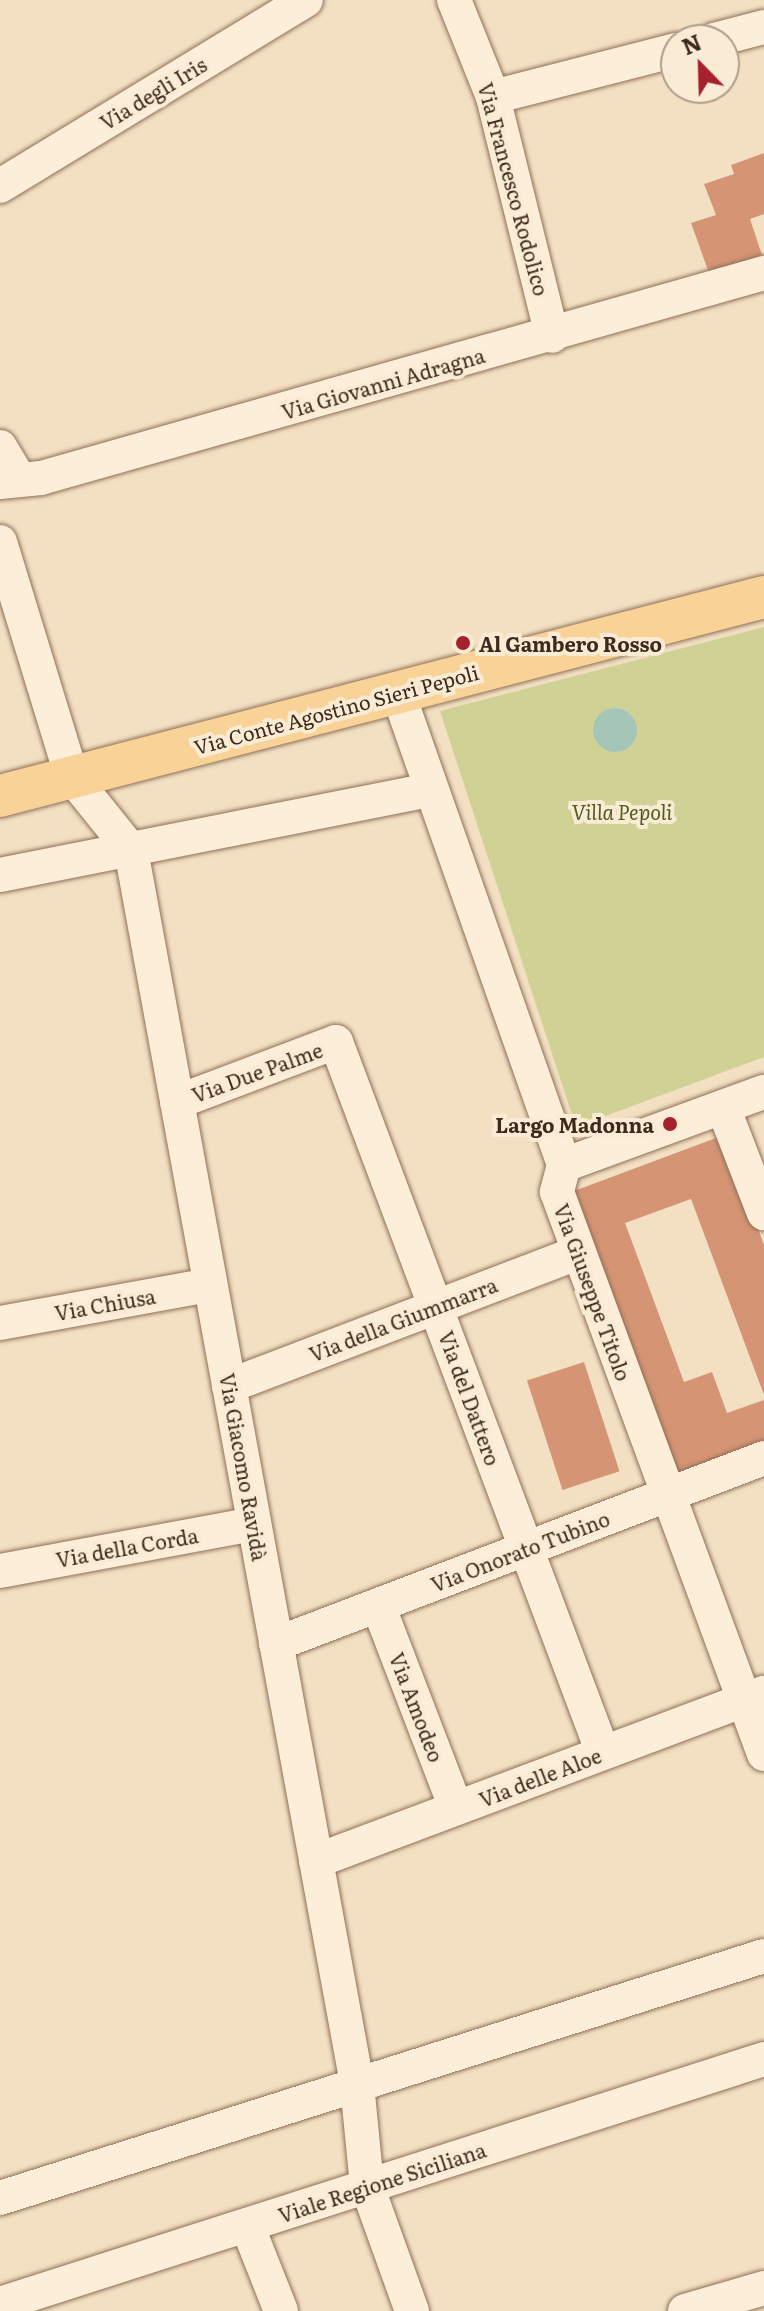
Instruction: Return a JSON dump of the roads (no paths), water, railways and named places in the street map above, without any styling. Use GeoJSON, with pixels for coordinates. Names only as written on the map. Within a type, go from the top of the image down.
{"type":"FeatureCollection","features":[{"type":"Feature","properties":{"kind":"main road","name":"Via Conte Agostino Sieri Pepoli"},"geometry":{"type":"LineString","coordinates":[[0,796],[764,597]]}},
{"type":"Feature","properties":{"kind":"street","name":"Via degli Iris"},"geometry":{"type":"LineString","coordinates":[[0,186],[306,0]]}},
{"type":"Feature","properties":{"kind":"street","name":"Via Francesco Rodolico"},"geometry":{"type":"LineString","coordinates":[[454,0],[493,97],[552,336]]}},
{"type":"Feature","properties":{"kind":"street"},"geometry":{"type":"LineString","coordinates":[[740,33],[764,27]]}},
{"type":"Feature","properties":{"kind":"street"},"geometry":{"type":"LineString","coordinates":[[493,97],[660,54]]}},
{"type":"Feature","properties":{"kind":"street","name":"Via Giovanni Adragna"},"geometry":{"type":"LineString","coordinates":[[9,479],[41,478],[552,336],[764,273]]}},
{"type":"Feature","properties":{"kind":"street"},"geometry":{"type":"LineString","coordinates":[[0,447],[9,479]]}},
{"type":"Feature","properties":{"kind":"street"},"geometry":{"type":"LineString","coordinates":[[0,542],[72,777],[131,850]]}},
{"type":"Feature","properties":{"kind":"street","name":"Via Giuseppe Titolo"},"geometry":{"type":"LineString","coordinates":[[398,693],[428,790],[564,1165],[557,1192],[578,1253],[668,1495],[754,1696],[764,1754]]}},
{"type":"Feature","properties":{"kind":"street"},"geometry":{"type":"LineString","coordinates":[[0,875],[428,790]]}},
{"type":"Feature","properties":{"kind":"street","name":"Via Giacomo Ravidà"},"geometry":{"type":"LineString","coordinates":[[131,850],[357,2084],[367,2186],[412,2311]]}},
{"type":"Feature","properties":{"kind":"street","name":"Via Due Palme"},"geometry":{"type":"LineString","coordinates":[[177,1102],[336,1042]]}},
{"type":"Feature","properties":{"kind":"street","name":"Via del Dattero"},"geometry":{"type":"LineString","coordinates":[[336,1042],[603,1753]]}},
{"type":"Feature","properties":{"kind":"street"},"geometry":{"type":"LineString","coordinates":[[564,1165],[764,1092]]}},
{"type":"Feature","properties":{"kind":"street"},"geometry":{"type":"LineString","coordinates":[[723,1107],[764,1213]]}},
{"type":"Feature","properties":{"kind":"street","name":"Via della Giummarra"},"geometry":{"type":"LineString","coordinates":[[229,1386],[578,1253]]}},
{"type":"Feature","properties":{"kind":"street","name":"Via Chiusa"},"geometry":{"type":"LineString","coordinates":[[0,1323],[210,1285]]}},
{"type":"Feature","properties":{"kind":"street","name":"Via Onorato Tubino"},"geometry":{"type":"LineString","coordinates":[[276,1644],[764,1458]]}},
{"type":"Feature","properties":{"kind":"street","name":"Via della Corda"},"geometry":{"type":"LineString","coordinates":[[0,1571],[254,1524]]}},
{"type":"Feature","properties":{"kind":"street","name":"Via Amodeo"},"geometry":{"type":"LineString","coordinates":[[378,1605],[456,1808]]}},
{"type":"Feature","properties":{"kind":"street","name":"Via delle Aloe"},"geometry":{"type":"LineString","coordinates":[[316,1861],[754,1696]]}},
{"type":"Feature","properties":{"kind":"street"},"geometry":{"type":"LineString","coordinates":[[0,2198],[764,1956]]}},
{"type":"Feature","properties":{"kind":"street","name":"Viale Regione Siciliana"},"geometry":{"type":"LineString","coordinates":[[0,2304],[764,2059]]}},
{"type":"Feature","properties":{"kind":"street"},"geometry":{"type":"LineString","coordinates":[[247,2225],[281,2311]]}},
{"type":"Feature","properties":{"kind":"street"},"geometry":{"type":"LineString","coordinates":[[685,2311],[764,2288]]}},
{"type":"Feature","properties":{"kind":"place","name":"Al Gambero Rosso"},"geometry":{"type":"Point","coordinates":[463,643]}},
{"type":"Feature","properties":{"kind":"place","name":"Largo Madonna"},"geometry":{"type":"Point","coordinates":[670,1124]}},
{"type":"Feature","properties":{"kind":"park label","name":"Villa Pepoli"},"geometry":{"type":"Point","coordinates":[622,811]}}]}
